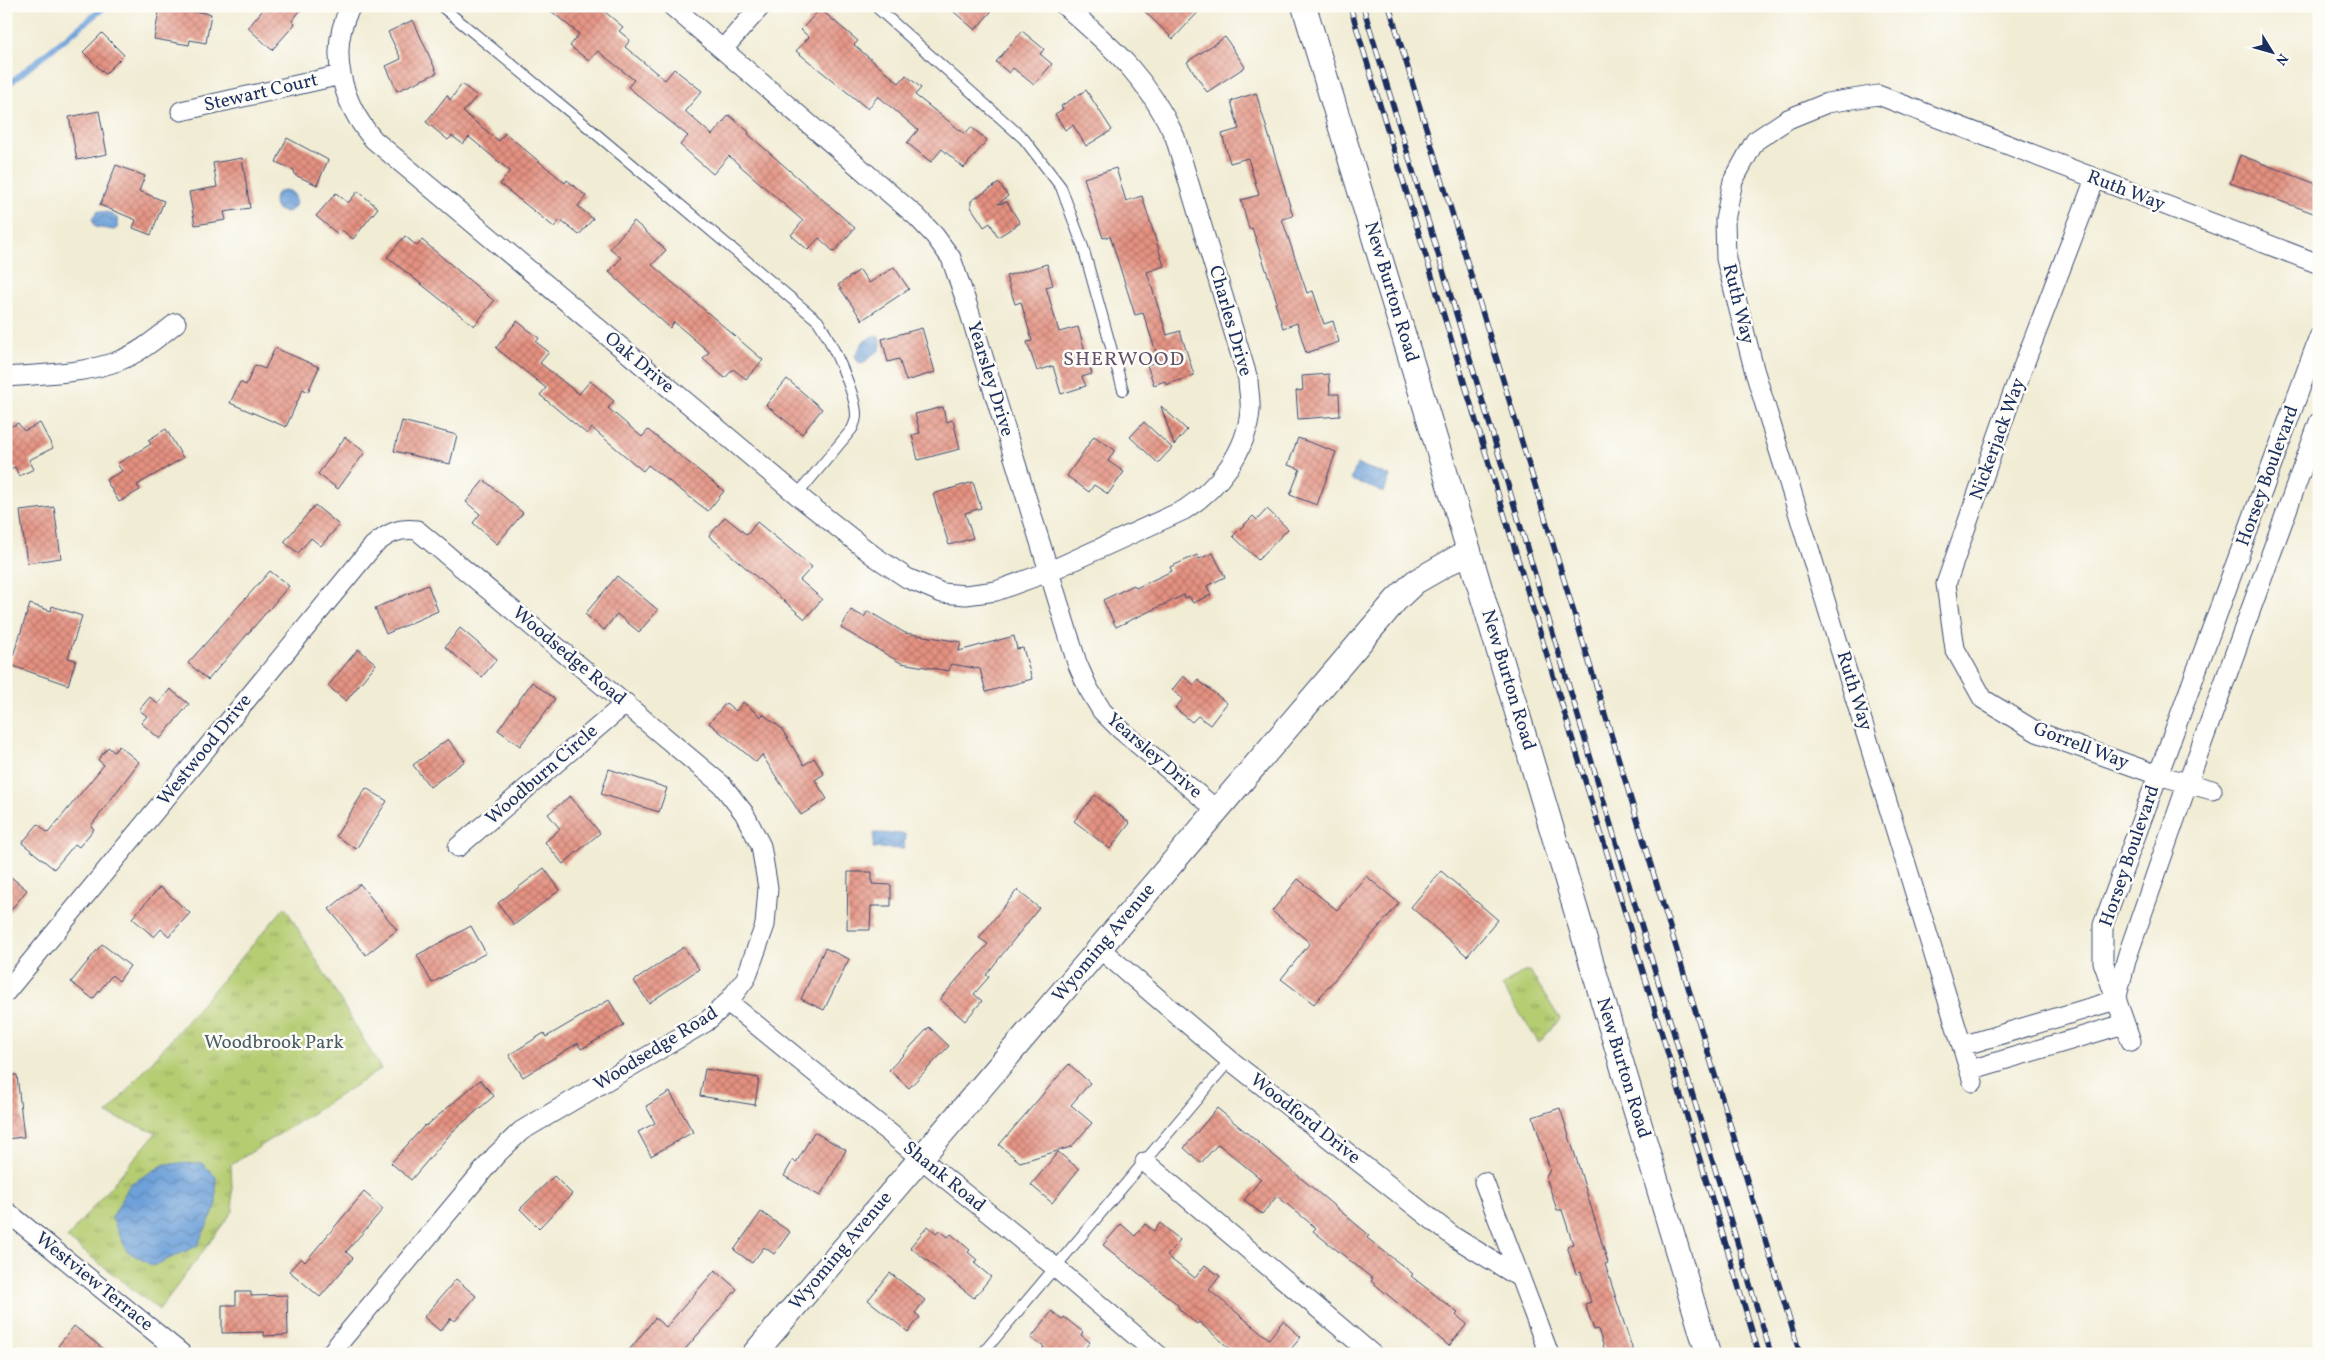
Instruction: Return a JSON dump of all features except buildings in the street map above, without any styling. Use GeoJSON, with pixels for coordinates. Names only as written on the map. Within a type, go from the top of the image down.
{"type":"FeatureCollection","features":[{"type":"Feature","properties":{"kind":"street","name":"Oak Drive"},"geometry":{"type":"LineString","coordinates":[[351,6],[341,36],[341,75],[348,103],[359,123],[374,140],[797,495],[882,562],[907,578],[942,593],[966,596],[996,591],[1048,572]]}},
{"type":"Feature","properties":{"kind":"street","name":"Yearsley Drive"},"geometry":{"type":"LineString","coordinates":[[672,6],[895,196],[935,236],[951,258],[968,304],[1048,572],[1077,663],[1088,688],[1102,711],[1121,730],[1217,810]]}},
{"type":"Feature","properties":{"kind":"street"},"geometry":{"type":"LineString","coordinates":[[723,49],[761,6]]}},
{"type":"Feature","properties":{"kind":"street","name":"Charles Drive"},"geometry":{"type":"LineString","coordinates":[[1048,572],[1184,510],[1202,499],[1218,483],[1234,459],[1246,435],[1250,410],[1248,379],[1175,137],[1161,106],[1121,55],[1065,6]]}},
{"type":"Feature","properties":{"kind":"street","name":"New Burton Road"},"geometry":{"type":"LineString","coordinates":[[1304,6],[1470,551],[1708,1354]]}},
{"type":"Feature","properties":{"kind":"street","name":"Stewart Court"},"geometry":{"type":"LineString","coordinates":[[181,111],[341,75]]}},
{"type":"Feature","properties":{"kind":"street","name":"Ruth Way"},"geometry":{"type":"LineString","coordinates":[[2116,1000],[2128,1033],[1971,1076],[1754,368],[1726,259],[1725,220],[1734,181],[1755,141],[1788,119],[1827,103],[1878,96],[2319,264]]}},
{"type":"Feature","properties":{"kind":"street","name":"Nickerjack Way"},"geometry":{"type":"LineString","coordinates":[[1983,698],[1955,649],[1946,584],[2010,401],[2095,179]]}},
{"type":"Feature","properties":{"kind":"street"},"geometry":{"type":"LineString","coordinates":[[6,377],[50,374],[118,361],[145,347],[176,323]]}},
{"type":"Feature","properties":{"kind":"street","name":"Horsey Boulevard"},"geometry":{"type":"LineString","coordinates":[[2116,1000],[2102,962],[2102,925],[2319,337]]}},
{"type":"Feature","properties":{"kind":"street","name":"Horsey Boulevard"},"geometry":{"type":"LineString","coordinates":[[2116,1000],[2128,957],[2188,782],[2319,422]]}},
{"type":"Feature","properties":{"kind":"street","name":"Westwood Drive"},"geometry":{"type":"LineString","coordinates":[[6,992],[374,546],[387,533],[402,529],[417,530]]}},
{"type":"Feature","properties":{"kind":"street","name":"Woodsedge Road"},"geometry":{"type":"LineString","coordinates":[[330,1354],[496,1155],[521,1132],[706,1022],[728,1002],[746,978],[765,925],[768,888],[760,846],[744,813],[722,785],[417,530]]}},
{"type":"Feature","properties":{"kind":"street","name":"Wyoming Avenue"},"geometry":{"type":"LineString","coordinates":[[754,1354],[1396,600],[1415,582],[1470,551]]}},
{"type":"Feature","properties":{"kind":"street","name":"Gorrell Way"},"geometry":{"type":"LineString","coordinates":[[1983,698],[2038,732],[2158,775],[2212,790]]}},
{"type":"Feature","properties":{"kind":"street","name":"Woodburn Circle"},"geometry":{"type":"LineString","coordinates":[[458,847],[626,703]]}},
{"type":"Feature","properties":{"kind":"street","name":"Woodford Drive"},"geometry":{"type":"LineString","coordinates":[[1099,948],[1230,1060],[1454,1238],[1519,1277]]}},
{"type":"Feature","properties":{"kind":"street"},"geometry":{"type":"LineString","coordinates":[[1962,1046],[2116,1000]]}},
{"type":"Feature","properties":{"kind":"street","name":"Shank Road"},"geometry":{"type":"LineString","coordinates":[[728,1002],[1056,1268],[1157,1354]]}},
{"type":"Feature","properties":{"kind":"street"},"geometry":{"type":"LineString","coordinates":[[1145,1162],[1372,1354]]}},
{"type":"Feature","properties":{"kind":"street"},"geometry":{"type":"LineString","coordinates":[[1484,1182],[1549,1354]]}},
{"type":"Feature","properties":{"kind":"street","name":"Westview Terrace"},"geometry":{"type":"LineString","coordinates":[[6,1211],[182,1354]]}},
{"type":"Feature","properties":{"kind":"lane"},"geometry":{"type":"LineString","coordinates":[[441,6],[818,321],[827,335],[855,404],[856,417],[852,430],[797,495]]}},
{"type":"Feature","properties":{"kind":"lane"},"geometry":{"type":"LineString","coordinates":[[875,6],[1024,139],[1061,187],[1083,247],[1123,390]]}},
{"type":"Feature","properties":{"kind":"lane"},"geometry":{"type":"LineString","coordinates":[[982,1354],[1230,1060]]}},
{"type":"Feature","properties":{"kind":"green space","name":"Woodbrook Park"},"geometry":{"type":"Polygon","coordinates":[[[285,907],[381,1069],[231,1165],[233,1211],[159,1310],[67,1238],[156,1133],[107,1114],[285,907]]]}},
{"type":"Feature","properties":{"kind":"green space"},"geometry":{"type":"Polygon","coordinates":[[[1524,971],[1530,971],[1560,1019],[1539,1043],[1502,986],[1524,971]]]}},
{"type":"Feature","properties":{"kind":"water"},"geometry":{"type":"Polygon","coordinates":[[[285,190],[295,197],[296,201],[289,211],[285,212],[275,205],[274,201],[281,191],[285,190]]]}},
{"type":"Feature","properties":{"kind":"water"},"geometry":{"type":"Polygon","coordinates":[[[98,211],[110,213],[118,219],[118,227],[114,230],[95,227],[92,219],[98,211]]]}},
{"type":"Feature","properties":{"kind":"water"},"geometry":{"type":"Polygon","coordinates":[[[873,336],[878,336],[881,343],[880,350],[864,363],[858,362],[855,356],[863,342],[873,336]]]}},
{"type":"Feature","properties":{"kind":"water"},"geometry":{"type":"Polygon","coordinates":[[[1357,464],[1390,476],[1384,492],[1351,480],[1357,464]]]}},
{"type":"Feature","properties":{"kind":"water"},"geometry":{"type":"Polygon","coordinates":[[[874,833],[905,834],[904,849],[873,848],[874,833]]]}},
{"type":"Feature","properties":{"kind":"water"},"geometry":{"type":"Polygon","coordinates":[[[202,1163],[216,1177],[216,1207],[197,1246],[153,1266],[127,1251],[112,1218],[130,1184],[165,1164],[202,1163]]]}},
{"type":"Feature","properties":{"kind":"waterway"},"geometry":{"type":"LineString","coordinates":[[6,86],[106,6]]}},
{"type":"Feature","properties":{"kind":"railway"},"geometry":{"type":"LineString","coordinates":[[1350,6],[1759,1354]]}},
{"type":"Feature","properties":{"kind":"railway"},"geometry":{"type":"LineString","coordinates":[[1363,6],[1771,1354]]}},
{"type":"Feature","properties":{"kind":"railway"},"geometry":{"type":"LineString","coordinates":[[1389,6],[1800,1354]]}},
{"type":"Feature","properties":{"kind":"district","name":"SHERWOOD"},"geometry":{"type":"Point","coordinates":[1124,360]}}]}
